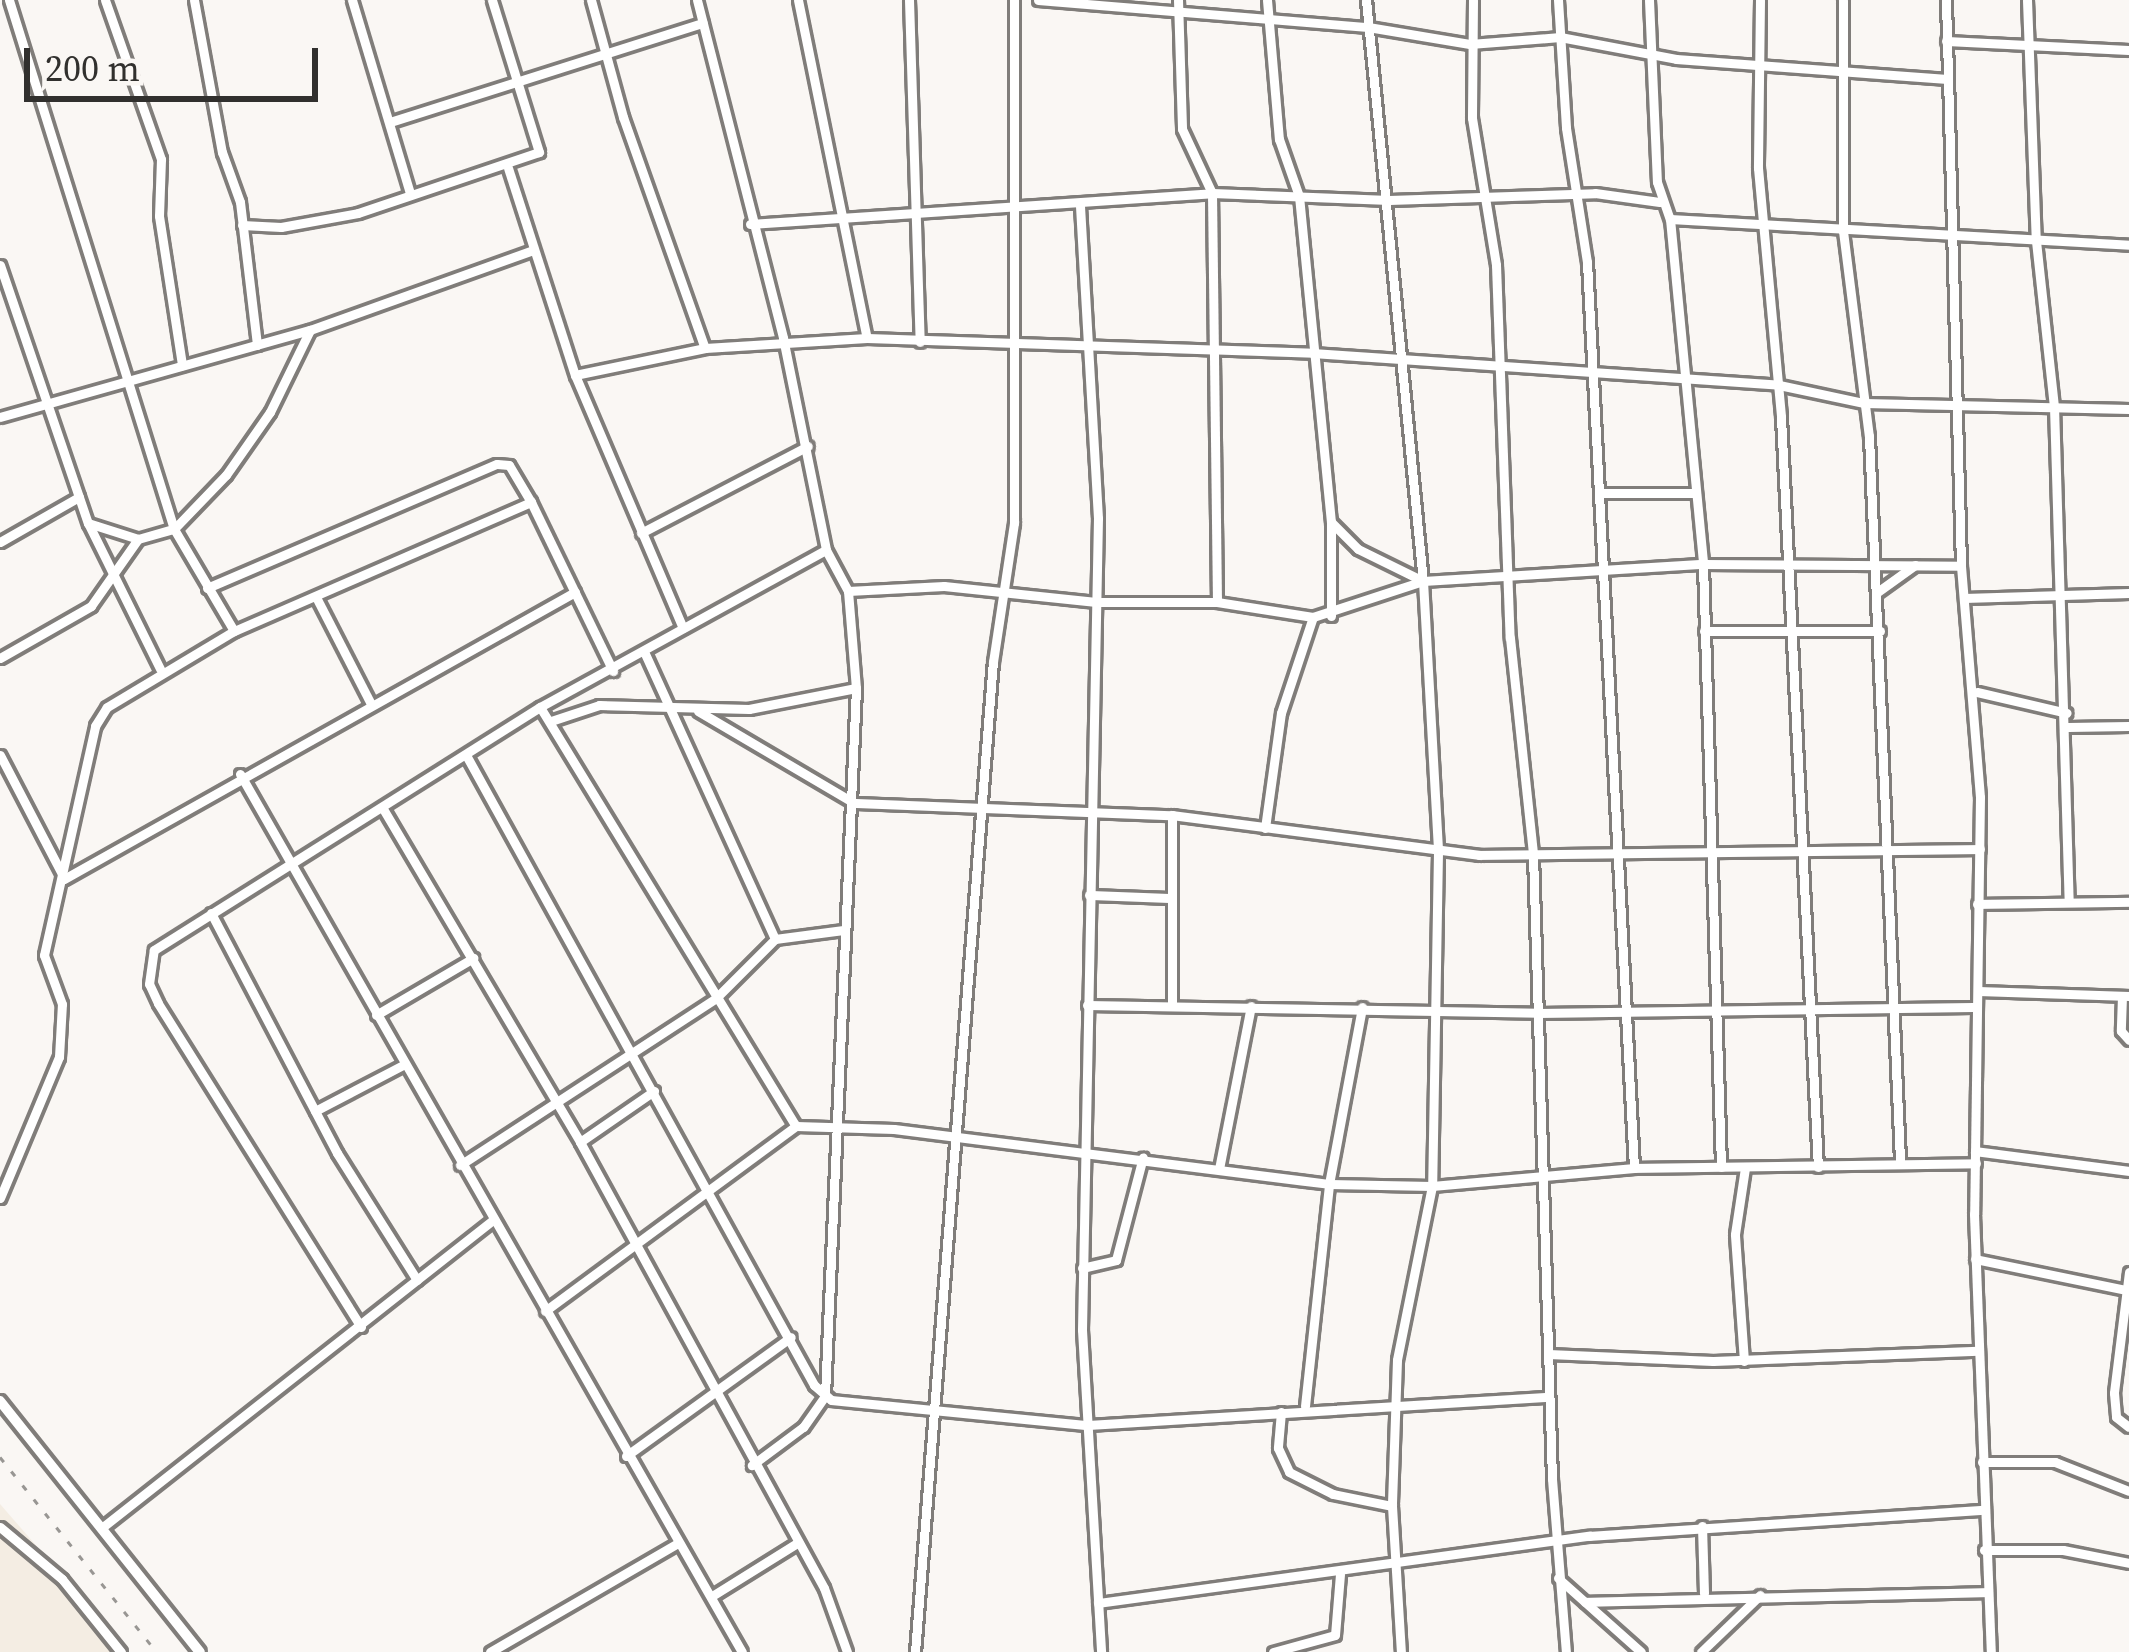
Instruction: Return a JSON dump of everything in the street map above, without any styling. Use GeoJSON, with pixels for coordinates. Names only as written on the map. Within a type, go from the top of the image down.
{"type":"FeatureCollection","features":[{"type":"Feature","properties":{"kind":"street"},"geometry":{"type":"LineString","coordinates":[[9,0],[175,529],[234,631]]}},
{"type":"Feature","properties":{"kind":"street"},"geometry":{"type":"LineString","coordinates":[[105,0],[161,159],[159,216],[182,364]]}},
{"type":"Feature","properties":{"kind":"street"},"geometry":{"type":"LineString","coordinates":[[194,0],[242,225],[257,345]]}},
{"type":"Feature","properties":{"kind":"street"},"geometry":{"type":"LineString","coordinates":[[352,0],[410,193]]}},
{"type":"Feature","properties":{"kind":"street"},"geometry":{"type":"LineString","coordinates":[[242,225],[296,226],[508,168],[539,152],[492,0]]}},
{"type":"Feature","properties":{"kind":"street"},"geometry":{"type":"LineString","coordinates":[[591,0],[603,54],[705,348]]}},
{"type":"Feature","properties":{"kind":"street"},"geometry":{"type":"LineString","coordinates":[[697,0],[750,224],[783,338],[826,550],[848,591],[856,688],[854,803],[833,1124],[825,1396],[803,1427],[752,1465]]}},
{"type":"Feature","properties":{"kind":"street"},"geometry":{"type":"LineString","coordinates":[[798,0],[867,338]]}},
{"type":"Feature","properties":{"kind":"street"},"geometry":{"type":"LineString","coordinates":[[909,0],[920,342]]}},
{"type":"Feature","properties":{"kind":"street"},"geometry":{"type":"LineString","coordinates":[[916,1652],[953,1137],[986,803],[1000,591],[1013,523],[1014,0]]}},
{"type":"Feature","properties":{"kind":"street"},"geometry":{"type":"LineString","coordinates":[[1038,0],[1177,4],[1470,44],[1560,37],[1652,56],[1760,59],[1947,79]]}},
{"type":"Feature","properties":{"kind":"street"},"geometry":{"type":"LineString","coordinates":[[1267,0],[1279,139],[1299,196],[1331,522],[1331,616]]}},
{"type":"Feature","properties":{"kind":"street"},"geometry":{"type":"LineString","coordinates":[[1366,0],[1424,581],[1438,852],[1440,1007],[1432,1186],[1424,1258],[1400,1335],[1392,1506],[1401,1652]]}},
{"type":"Feature","properties":{"kind":"street"},"geometry":{"type":"LineString","coordinates":[[1473,0],[1472,118],[1488,199],[1508,572],[1533,854],[1549,1396],[1566,1652]]}},
{"type":"Feature","properties":{"kind":"street"},"geometry":{"type":"LineString","coordinates":[[1558,0],[1593,373],[1634,1168]]}},
{"type":"Feature","properties":{"kind":"street"},"geometry":{"type":"LineString","coordinates":[[1649,0],[1659,202],[1670,219],[1703,564],[1721,1167]]}},
{"type":"Feature","properties":{"kind":"street"},"geometry":{"type":"LineString","coordinates":[[1760,0],[1758,168],[1768,226],[1779,386],[1818,1167]]}},
{"type":"Feature","properties":{"kind":"street"},"geometry":{"type":"LineString","coordinates":[[1843,0],[1843,231],[1864,403],[1871,564],[1880,631],[1900,1162]]}},
{"type":"Feature","properties":{"kind":"street"},"geometry":{"type":"LineString","coordinates":[[1946,0],[1961,566],[1976,692],[1980,849],[1978,991],[1973,1007],[1975,1259],[1990,1652]]}},
{"type":"Feature","properties":{"kind":"street"},"geometry":{"type":"LineString","coordinates":[[2027,0],[2036,241],[2054,406],[2056,596],[2068,727],[2069,901]]}},
{"type":"Feature","properties":{"kind":"street"},"geometry":{"type":"LineString","coordinates":[[1177,4],[1182,129],[1212,193],[1218,351],[1217,602]]}},
{"type":"Feature","properties":{"kind":"street"},"geometry":{"type":"LineString","coordinates":[[390,122],[703,23]]}},
{"type":"Feature","properties":{"kind":"street"},"geometry":{"type":"LineString","coordinates":[[1946,41],[2129,50]]}},
{"type":"Feature","properties":{"kind":"street"},"geometry":{"type":"LineString","coordinates":[[508,168],[575,375],[683,628]]}},
{"type":"Feature","properties":{"kind":"street"},"geometry":{"type":"LineString","coordinates":[[750,224],[917,211],[1080,206],[1212,193],[1659,202]]}},
{"type":"Feature","properties":{"kind":"street"},"geometry":{"type":"LineString","coordinates":[[1080,206],[1091,349],[1096,602],[1082,1268],[1101,1652]]}},
{"type":"Feature","properties":{"kind":"street"},"geometry":{"type":"LineString","coordinates":[[1670,219],[2129,245]]}},
{"type":"Feature","properties":{"kind":"street"},"geometry":{"type":"LineString","coordinates":[[0,417],[47,408],[182,364],[310,330],[533,250]]}},
{"type":"Feature","properties":{"kind":"street"},"geometry":{"type":"LineString","coordinates":[[0,265],[88,523],[160,669]]}},
{"type":"Feature","properties":{"kind":"street"},"geometry":{"type":"LineString","coordinates":[[88,523],[138,538],[175,529],[258,430],[310,330]]}},
{"type":"Feature","properties":{"kind":"street"},"geometry":{"type":"LineString","coordinates":[[575,375],[705,348],[783,338],[867,338],[1313,353],[1779,386],[1864,403],[2129,409]]}},
{"type":"Feature","properties":{"kind":"street"},"geometry":{"type":"LineString","coordinates":[[641,533],[808,446]]}},
{"type":"Feature","properties":{"kind":"street"},"geometry":{"type":"LineString","coordinates":[[207,588],[497,464],[509,465],[613,671]]}},
{"type":"Feature","properties":{"kind":"street"},"geometry":{"type":"LineString","coordinates":[[1599,493],[1695,493]]}},
{"type":"Feature","properties":{"kind":"street"},"geometry":{"type":"LineString","coordinates":[[0,542],[79,497]]}},
{"type":"Feature","properties":{"kind":"street"},"geometry":{"type":"LineString","coordinates":[[0,1198],[65,1027],[44,956],[97,719],[160,669],[234,631],[531,502]]}},
{"type":"Feature","properties":{"kind":"street"},"geometry":{"type":"LineString","coordinates":[[1331,522],[1358,549],[1424,581]]}},
{"type":"Feature","properties":{"kind":"street"},"geometry":{"type":"LineString","coordinates":[[0,658],[91,606],[138,538]]}},
{"type":"Feature","properties":{"kind":"street"},"geometry":{"type":"LineString","coordinates":[[361,1327],[149,984],[154,950],[540,707],[645,654],[683,628],[826,550]]}},
{"type":"Feature","properties":{"kind":"street"},"geometry":{"type":"LineString","coordinates":[[848,591],[1000,591],[1096,602],[1217,602],[1313,617],[1331,616],[1424,581],[1508,572],[1703,564],[1961,566]]}},
{"type":"Feature","properties":{"kind":"street"},"geometry":{"type":"LineString","coordinates":[[1876,593],[1915,565]]}},
{"type":"Feature","properties":{"kind":"street"},"geometry":{"type":"LineString","coordinates":[[64,879],[240,774],[575,592]]}},
{"type":"Feature","properties":{"kind":"street"},"geometry":{"type":"LineString","coordinates":[[1964,598],[2129,593]]}},
{"type":"Feature","properties":{"kind":"street"},"geometry":{"type":"LineString","coordinates":[[316,597],[370,704]]}},
{"type":"Feature","properties":{"kind":"street"},"geometry":{"type":"LineString","coordinates":[[1264,828],[1282,713],[1313,617]]}},
{"type":"Feature","properties":{"kind":"street"},"geometry":{"type":"LineString","coordinates":[[1704,632],[1880,631]]}},
{"type":"Feature","properties":{"kind":"street"},"geometry":{"type":"LineString","coordinates":[[645,654],[666,711],[767,909],[775,939]]}},
{"type":"Feature","properties":{"kind":"street"},"geometry":{"type":"LineString","coordinates":[[551,721],[618,703],[698,711],[856,688]]}},
{"type":"Feature","properties":{"kind":"street"},"geometry":{"type":"LineString","coordinates":[[1976,692],[2066,713]]}},
{"type":"Feature","properties":{"kind":"street"},"geometry":{"type":"LineString","coordinates":[[540,707],[796,1126]]}},
{"type":"Feature","properties":{"kind":"street"},"geometry":{"type":"LineString","coordinates":[[698,711],[854,803],[986,803],[1172,815],[1438,852],[1619,855],[1980,849]]}},
{"type":"Feature","properties":{"kind":"street"},"geometry":{"type":"LineString","coordinates":[[2068,727],[2129,727]]}},
{"type":"Feature","properties":{"kind":"street"},"geometry":{"type":"LineString","coordinates":[[0,755],[64,879]]}},
{"type":"Feature","properties":{"kind":"street"},"geometry":{"type":"LineString","coordinates":[[466,755],[825,1396]]}},
{"type":"Feature","properties":{"kind":"street"},"geometry":{"type":"LineString","coordinates":[[240,774],[676,1544],[712,1596],[742,1652]]}},
{"type":"Feature","properties":{"kind":"street"},"geometry":{"type":"LineString","coordinates":[[382,807],[580,1142],[712,1394],[824,1588],[847,1652]]}},
{"type":"Feature","properties":{"kind":"street"},"geometry":{"type":"LineString","coordinates":[[1172,815],[1172,1004]]}},
{"type":"Feature","properties":{"kind":"street"},"geometry":{"type":"LineString","coordinates":[[1088,895],[1171,898]]}},
{"type":"Feature","properties":{"kind":"street"},"geometry":{"type":"LineString","coordinates":[[1977,904],[2129,902]]}},
{"type":"Feature","properties":{"kind":"street"},"geometry":{"type":"LineString","coordinates":[[211,913],[315,1111],[417,1280]]}},
{"type":"Feature","properties":{"kind":"street"},"geometry":{"type":"LineString","coordinates":[[460,1165],[716,998],[775,939],[843,930]]}},
{"type":"Feature","properties":{"kind":"street"},"geometry":{"type":"LineString","coordinates":[[376,1015],[473,958]]}},
{"type":"Feature","properties":{"kind":"street"},"geometry":{"type":"LineString","coordinates":[[1978,991],[2126,996],[2121,1030],[2129,1040]]}},
{"type":"Feature","properties":{"kind":"street"},"geometry":{"type":"LineString","coordinates":[[1087,1005],[1440,1007],[1538,1013],[1717,1006],[1973,1007]]}},
{"type":"Feature","properties":{"kind":"street"},"geometry":{"type":"LineString","coordinates":[[1219,1169],[1251,1006]]}},
{"type":"Feature","properties":{"kind":"street"},"geometry":{"type":"LineString","coordinates":[[1305,1406],[1329,1184],[1362,1007]]}},
{"type":"Feature","properties":{"kind":"street"},"geometry":{"type":"LineString","coordinates":[[315,1111],[403,1065]]}},
{"type":"Feature","properties":{"kind":"street"},"geometry":{"type":"LineString","coordinates":[[580,1142],[654,1091]]}},
{"type":"Feature","properties":{"kind":"street"},"geometry":{"type":"LineString","coordinates":[[544,1311],[796,1126],[833,1124],[1143,1157],[1329,1184],[1432,1186],[1634,1168],[1818,1167],[1976,1157],[2129,1171]]}},
{"type":"Feature","properties":{"kind":"street"},"geometry":{"type":"LineString","coordinates":[[1082,1268],[1116,1260],[1143,1157]]}},
{"type":"Feature","properties":{"kind":"street"},"geometry":{"type":"LineString","coordinates":[[1744,1360],[1735,1234],[1745,1168]]}},
{"type":"Feature","properties":{"kind":"street"},"geometry":{"type":"LineString","coordinates":[[104,1526],[492,1221]]}},
{"type":"Feature","properties":{"kind":"street"},"geometry":{"type":"LineString","coordinates":[[1975,1259],[2126,1290]]}},
{"type":"Feature","properties":{"kind":"street"},"geometry":{"type":"LineString","coordinates":[[2129,1273],[2115,1407],[2129,1427]]}},
{"type":"Feature","properties":{"kind":"street"},"geometry":{"type":"LineString","coordinates":[[626,1456],[791,1337]]}},
{"type":"Feature","properties":{"kind":"street"},"geometry":{"type":"LineString","coordinates":[[1548,1354],[1744,1360],[1978,1351]]}},
{"type":"Feature","properties":{"kind":"street"},"geometry":{"type":"LineString","coordinates":[[825,1396],[1088,1425],[1192,1424],[1305,1406],[1549,1396]]}},
{"type":"Feature","properties":{"kind":"street"},"geometry":{"type":"LineString","coordinates":[[0,1401],[200,1652]]}},
{"type":"Feature","properties":{"kind":"street"},"geometry":{"type":"LineString","coordinates":[[1281,1412],[1278,1448],[1289,1472],[1334,1494],[1392,1506]]}},
{"type":"Feature","properties":{"kind":"street"},"geometry":{"type":"LineString","coordinates":[[1982,1462],[2055,1462],[2129,1491]]}},
{"type":"Feature","properties":{"kind":"street"},"geometry":{"type":"LineString","coordinates":[[1098,1603],[1558,1541],[1702,1526],[1983,1510]]}},
{"type":"Feature","properties":{"kind":"street"},"geometry":{"type":"LineString","coordinates":[[1702,1526],[1704,1594]]}},
{"type":"Feature","properties":{"kind":"street"},"geometry":{"type":"LineString","coordinates":[[0,1527],[62,1579],[121,1652]]}},
{"type":"Feature","properties":{"kind":"street"},"geometry":{"type":"LineString","coordinates":[[712,1596],[797,1543]]}},
{"type":"Feature","properties":{"kind":"street"},"geometry":{"type":"LineString","coordinates":[[490,1652],[676,1544]]}},
{"type":"Feature","properties":{"kind":"street"},"geometry":{"type":"LineString","coordinates":[[1984,1550],[2063,1550],[2129,1563]]}},
{"type":"Feature","properties":{"kind":"street"},"geometry":{"type":"LineString","coordinates":[[1273,1652],[1335,1635],[1340,1574]]}},
{"type":"Feature","properties":{"kind":"street"},"geometry":{"type":"LineString","coordinates":[[1558,1578],[1641,1652]]}},
{"type":"Feature","properties":{"kind":"street"},"geometry":{"type":"LineString","coordinates":[[1585,1602],[1704,1594],[1987,1592]]}},
{"type":"Feature","properties":{"kind":"street"},"geometry":{"type":"LineString","coordinates":[[1701,1652],[1760,1595]]}},
{"type":"Feature","properties":{"kind":"shaded area"},"geometry":{"type":"Polygon","coordinates":[[[0,1504],[129,1652],[0,1652],[0,1504]]]}},
{"type":"Feature","properties":{"kind":"railway"},"geometry":{"type":"LineString","coordinates":[[0,1457],[157,1652]]}}]}
